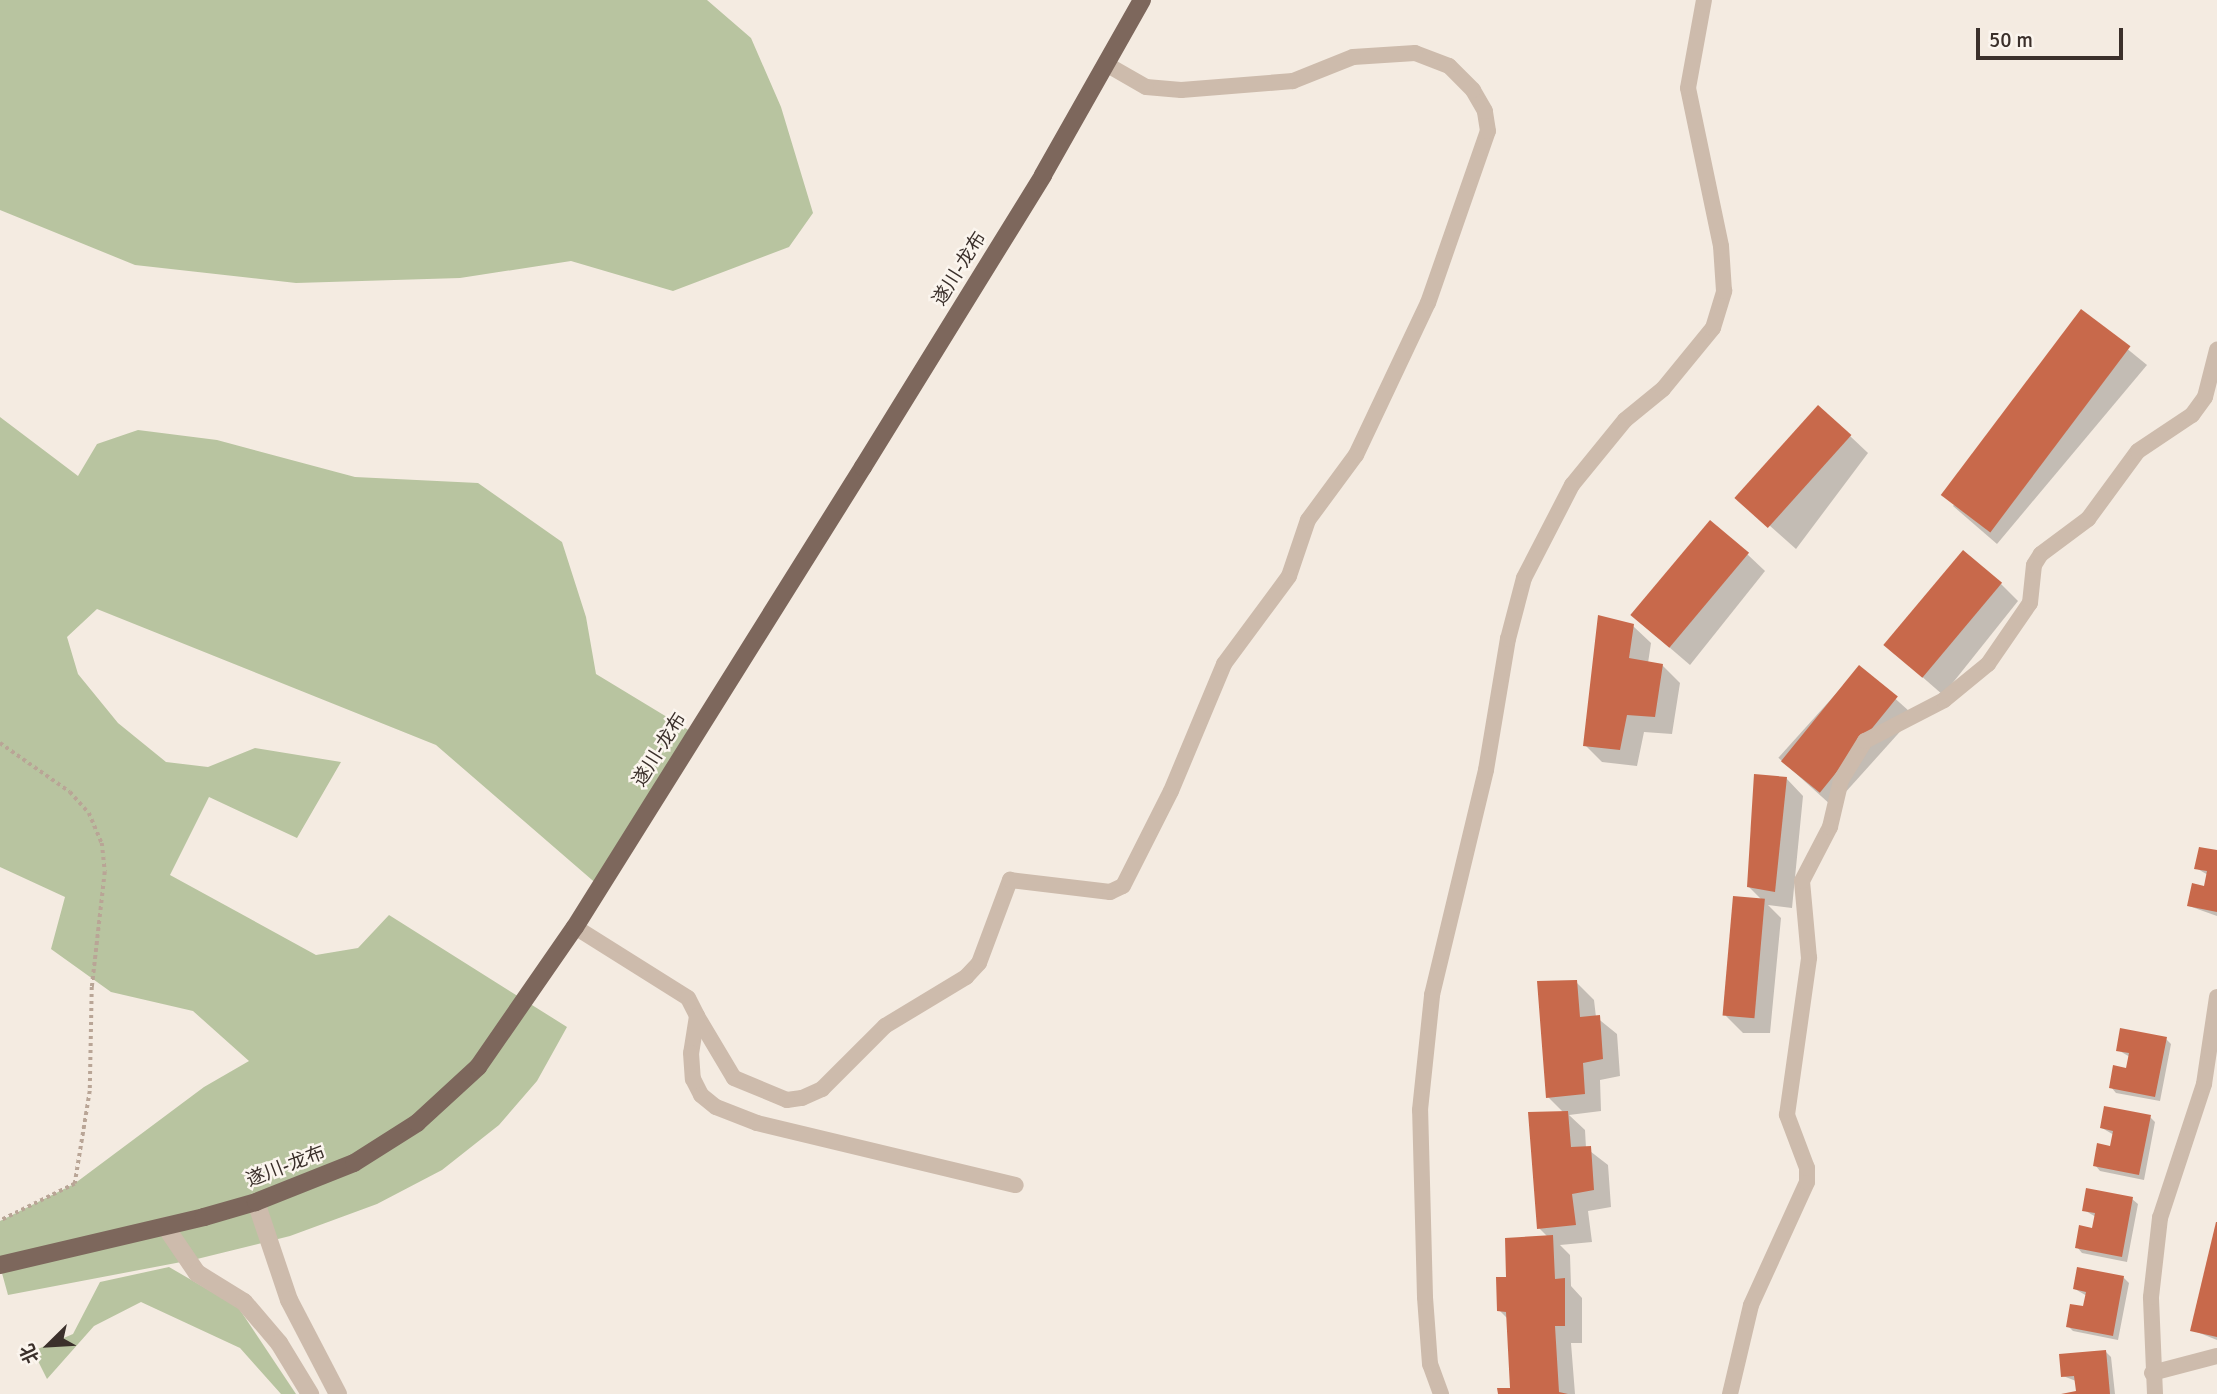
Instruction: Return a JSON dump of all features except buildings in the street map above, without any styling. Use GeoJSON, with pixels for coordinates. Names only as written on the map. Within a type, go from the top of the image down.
{"type":"FeatureCollection","features":[{"type":"Feature","properties":{"kind":"main road","name":"遂川-龙布"},"geometry":{"type":"LineString","coordinates":[[0,1265],[256,1202],[354,1163],[418,1123],[478,1067],[575,926],[871,455],[1107,64],[1142,0]]}},
{"type":"Feature","properties":{"kind":"street"},"geometry":{"type":"LineString","coordinates":[[1441,1394],[1430,1364],[1424,1297],[1420,1110],[1432,995],[1486,770],[1505,651],[1524,578],[1572,485],[1625,420],[1664,389],[1713,328],[1724,291],[1721,246],[1688,88],[1704,0]]}},
{"type":"Feature","properties":{"kind":"street"},"geometry":{"type":"LineString","coordinates":[[575,926],[688,998],[734,1078],[788,1100],[802,1098],[822,1089],[885,1026],[966,977],[979,963],[1010,880],[1110,892],[1124,886],[1171,791],[1224,664],[1289,576],[1308,520],[1356,455],[1428,303],[1488,131],[1485,111],[1450,66],[1415,53],[1353,57],[1293,81],[1181,90],[1146,87],[1107,64]]}},
{"type":"Feature","properties":{"kind":"street"},"geometry":{"type":"LineString","coordinates":[[1730,1394],[1751,1305],[1807,1182],[1807,1168],[1787,1115],[1809,958],[1802,881],[1830,827],[1841,780],[1865,741],[1944,700],[1988,664],[2030,603],[2034,565],[2041,554],[2088,519],[2138,451],[2192,415],[2205,397],[2217,350]]}},
{"type":"Feature","properties":{"kind":"street"},"geometry":{"type":"LineString","coordinates":[[2155,1394],[2152,1374],[2151,1297],[2160,1218],[2204,1084],[2217,997]]}},
{"type":"Feature","properties":{"kind":"street"},"geometry":{"type":"LineString","coordinates":[[697,1016],[691,1053],[693,1079],[701,1095],[716,1107],[757,1123],[1016,1185]]}},
{"type":"Feature","properties":{"kind":"street"},"geometry":{"type":"LineString","coordinates":[[256,1202],[289,1300],[338,1394]]}},
{"type":"Feature","properties":{"kind":"street"},"geometry":{"type":"LineString","coordinates":[[165,1226],[197,1273],[244,1302],[279,1342],[310,1394]]}},
{"type":"Feature","properties":{"kind":"street"},"geometry":{"type":"LineString","coordinates":[[2152,1374],[2217,1356]]}},
{"type":"Feature","properties":{"kind":"path"},"geometry":{"type":"LineString","coordinates":[[0,743],[70,792],[89,813],[102,843],[105,872],[92,987],[90,1091],[75,1184],[0,1221]]}},
{"type":"Feature","properties":{"kind":"green space"},"geometry":{"type":"Polygon","coordinates":[[[0,0],[707,0],[751,38],[781,107],[813,213],[789,247],[673,291],[571,261],[460,278],[296,283],[135,265],[0,210],[0,0]]]}},
{"type":"Feature","properties":{"kind":"green space"},"geometry":{"type":"Polygon","coordinates":[[[0,417],[78,476],[97,444],[138,430],[217,440],[355,477],[478,483],[562,542],[586,617],[596,674],[695,734],[599,886],[436,745],[97,609],[67,637],[78,674],[118,723],[166,762],[208,767],[255,748],[341,762],[297,838],[209,797],[170,875],[316,955],[358,948],[389,915],[567,1027],[537,1081],[499,1125],[442,1170],[377,1204],[290,1236],[197,1259],[8,1295],[0,1266],[0,1221],[74,1184],[204,1087],[249,1061],[193,1011],[111,992],[51,949],[65,897],[0,867],[0,417]]]}},
{"type":"Feature","properties":{"kind":"green space"},"geometry":{"type":"Polygon","coordinates":[[[169,1267],[238,1307],[296,1394],[281,1394],[240,1348],[141,1302],[94,1326],[47,1379],[33,1351],[73,1334],[100,1282],[169,1267]]]}}]}
